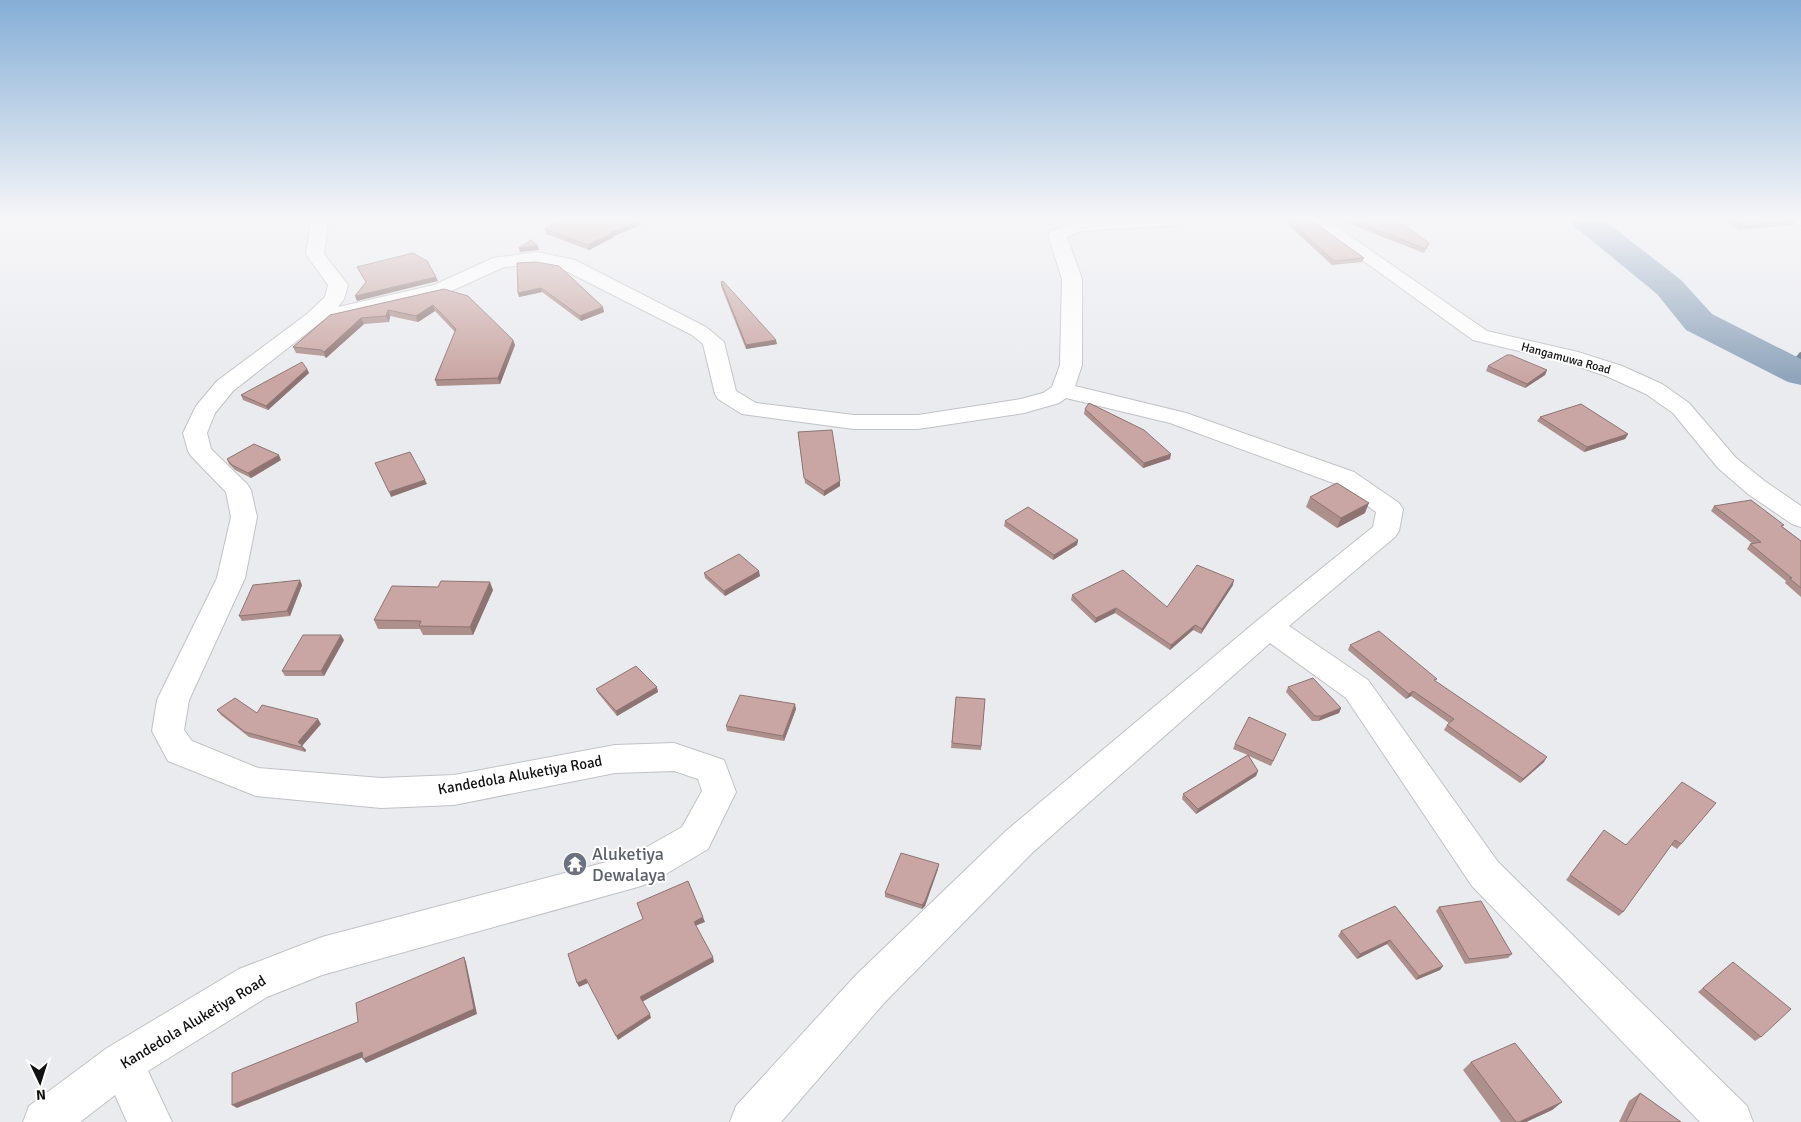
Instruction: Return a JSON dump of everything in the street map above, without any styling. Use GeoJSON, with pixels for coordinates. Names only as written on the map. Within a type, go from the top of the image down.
{"type":"FeatureCollection","features":[{"type":"Feature","properties":{"kind":"street","name":"Kandedola Aluketiya Road"},"geometry":{"type":"LineString","coordinates":[[45,1122],[122,1063],[253,983],[322,956],[641,869],[695,838],[719,792],[712,770],[674,757],[615,759],[454,790],[381,794],[256,782],[180,751],[168,731],[173,700],[231,578],[244,517],[238,490],[200,450],[195,433],[204,411],[225,386],[314,318],[334,299],[338,285],[329,272]]}},
{"type":"Feature","properties":{"kind":"street"},"geometry":{"type":"LineString","coordinates":[[314,318],[440,289],[477,272]]}},
{"type":"Feature","properties":{"kind":"street"},"geometry":{"type":"LineString","coordinates":[[584,272],[699,331],[713,342],[726,394],[750,409],[854,422],[918,422],[1024,406],[1051,398],[1062,390],[1071,364],[1072,279],[1070,272]]}},
{"type":"Feature","properties":{"kind":"street","name":"Hangamuwa Road"},"geometry":{"type":"LineString","coordinates":[[1390,272],[1480,336],[1570,357],[1614,371],[1654,389],[1681,408],[1727,463],[1757,488],[1801,518]]}},
{"type":"Feature","properties":{"kind":"street"},"geometry":{"type":"LineString","coordinates":[[752,1122],[870,989],[1020,841],[1269,627],[1386,531],[1390,509],[1345,478],[1178,418],[1062,390]]}},
{"type":"Feature","properties":{"kind":"street"},"geometry":{"type":"LineString","coordinates":[[1269,627],[1357,690],[1485,874],[1731,1122]]}},
{"type":"Feature","properties":{"kind":"street"},"geometry":{"type":"LineString","coordinates":[[122,1063],[150,1122]]}},
{"type":"Feature","properties":{"kind":"building"},"geometry":{"type":"Polygon","coordinates":[[[360,272],[433,272],[436,277],[355,296],[366,282],[360,272]]]}},
{"type":"Feature","properties":{"kind":"building"},"geometry":{"type":"Polygon","coordinates":[[[517,272],[566,272],[603,307],[580,316],[541,288],[518,293],[517,272]]]}},
{"type":"Feature","properties":{"kind":"building"},"geometry":{"type":"Polygon","coordinates":[[[723,281],[776,340],[746,345],[721,282],[723,281]]]}},
{"type":"Feature","properties":{"kind":"building"},"geometry":{"type":"Polygon","coordinates":[[[444,289],[468,296],[513,340],[498,378],[435,380],[456,329],[433,305],[416,316],[388,310],[386,316],[361,318],[324,352],[293,347],[330,315],[444,289]]]}},
{"type":"Feature","properties":{"kind":"building"},"geometry":{"type":"Polygon","coordinates":[[[1507,355],[1547,370],[1527,384],[1488,366],[1507,355]]]}},
{"type":"Feature","properties":{"kind":"building"},"geometry":{"type":"Polygon","coordinates":[[[302,362],[307,369],[266,406],[241,395],[302,362]]]}},
{"type":"Feature","properties":{"kind":"building"},"geometry":{"type":"Polygon","coordinates":[[[1089,403],[1144,430],[1171,454],[1144,463],[1085,409],[1089,403]]]}},
{"type":"Feature","properties":{"kind":"building"},"geometry":{"type":"Polygon","coordinates":[[[1581,404],[1628,434],[1587,447],[1540,417],[1581,404]]]}},
{"type":"Feature","properties":{"kind":"building"},"geometry":{"type":"Polygon","coordinates":[[[832,430],[840,481],[824,491],[804,478],[798,432],[832,430]]]}},
{"type":"Feature","properties":{"kind":"building"},"geometry":{"type":"Polygon","coordinates":[[[254,444],[279,455],[248,473],[232,465],[227,459],[254,444]]]}},
{"type":"Feature","properties":{"kind":"building"},"geometry":{"type":"Polygon","coordinates":[[[410,452],[425,480],[389,492],[375,463],[410,452]]]}},
{"type":"Feature","properties":{"kind":"building"},"geometry":{"type":"Polygon","coordinates":[[[1337,483],[1369,503],[1341,518],[1310,497],[1337,483]]]}},
{"type":"Feature","properties":{"kind":"building"},"geometry":{"type":"Polygon","coordinates":[[[1751,500],[1784,525],[1781,526],[1801,541],[1801,588],[1789,578],[1792,578],[1750,544],[1761,542],[1714,506],[1751,500]]]}},
{"type":"Feature","properties":{"kind":"building"},"geometry":{"type":"Polygon","coordinates":[[[1028,507],[1078,540],[1054,555],[1005,521],[1028,507]]]}},
{"type":"Feature","properties":{"kind":"building"},"geometry":{"type":"Polygon","coordinates":[[[739,554],[759,571],[724,591],[704,573],[739,554]]]}},
{"type":"Feature","properties":{"kind":"building"},"geometry":{"type":"Polygon","coordinates":[[[1197,565],[1234,580],[1202,629],[1195,625],[1171,645],[1116,608],[1096,618],[1072,595],[1123,570],[1167,607],[1197,565]]]}},
{"type":"Feature","properties":{"kind":"building"},"geometry":{"type":"Polygon","coordinates":[[[300,580],[287,611],[239,616],[253,585],[300,580]]]}},
{"type":"Feature","properties":{"kind":"building"},"geometry":{"type":"Polygon","coordinates":[[[441,581],[490,582],[470,627],[419,626],[421,621],[374,620],[392,586],[438,587],[441,581]]]}},
{"type":"Feature","properties":{"kind":"building"},"geometry":{"type":"Polygon","coordinates":[[[1379,631],[1437,679],[1434,680],[1547,757],[1523,779],[1447,725],[1454,719],[1413,691],[1409,694],[1350,645],[1379,631]]]}},
{"type":"Feature","properties":{"kind":"building"},"geometry":{"type":"Polygon","coordinates":[[[303,635],[341,635],[321,671],[282,671],[303,635]]]}},
{"type":"Feature","properties":{"kind":"building"},"geometry":{"type":"Polygon","coordinates":[[[636,666],[657,687],[616,711],[596,689],[636,666]]]}},
{"type":"Feature","properties":{"kind":"building"},"geometry":{"type":"Polygon","coordinates":[[[1313,678],[1341,708],[1321,716],[1315,716],[1288,687],[1313,678]]]}},
{"type":"Feature","properties":{"kind":"building"},"geometry":{"type":"Polygon","coordinates":[[[740,695],[795,704],[783,736],[726,726],[740,695]]]}},
{"type":"Feature","properties":{"kind":"building"},"geometry":{"type":"Polygon","coordinates":[[[956,697],[985,699],[981,746],[952,743],[956,697]]]}},
{"type":"Feature","properties":{"kind":"building"},"geometry":{"type":"Polygon","coordinates":[[[235,698],[257,713],[262,705],[318,719],[298,742],[302,745],[301,747],[245,732],[217,710],[235,698]]]}},
{"type":"Feature","properties":{"kind":"building"},"geometry":{"type":"Polygon","coordinates":[[[1249,717],[1286,734],[1273,761],[1235,744],[1249,717]]]}},
{"type":"Feature","properties":{"kind":"building"},"geometry":{"type":"Polygon","coordinates":[[[1248,755],[1258,771],[1198,809],[1183,794],[1248,755]]]}},
{"type":"Feature","properties":{"kind":"building"},"geometry":{"type":"Polygon","coordinates":[[[1682,782],[1716,803],[1681,844],[1675,840],[1623,912],[1570,875],[1604,830],[1626,845],[1682,782]]]}},
{"type":"Feature","properties":{"kind":"building"},"geometry":{"type":"Polygon","coordinates":[[[901,853],[939,864],[922,905],[885,893],[901,853]]]}},
{"type":"Feature","properties":{"kind":"building"},"geometry":{"type":"Polygon","coordinates":[[[688,881],[703,917],[694,922],[713,957],[640,997],[650,1014],[616,1036],[586,979],[577,983],[568,954],[643,919],[637,903],[688,881]]]}},
{"type":"Feature","properties":{"kind":"building"},"geometry":{"type":"Polygon","coordinates":[[[1481,901],[1512,954],[1469,959],[1439,907],[1481,901]]]}},
{"type":"Feature","properties":{"kind":"building"},"geometry":{"type":"Polygon","coordinates":[[[1395,906],[1443,966],[1419,976],[1390,940],[1360,954],[1341,931],[1395,906]]]}},
{"type":"Feature","properties":{"kind":"building"},"geometry":{"type":"Polygon","coordinates":[[[464,957],[474,1009],[363,1059],[362,1052],[232,1105],[232,1073],[358,1022],[356,1003],[464,957]]]}},
{"type":"Feature","properties":{"kind":"building"},"geometry":{"type":"Polygon","coordinates":[[[1733,962],[1791,1009],[1761,1037],[1703,988],[1733,962]]]}},
{"type":"Feature","properties":{"kind":"building"},"geometry":{"type":"Polygon","coordinates":[[[1515,1043],[1562,1102],[1519,1122],[1516,1122],[1471,1062],[1515,1043]]]}},
{"type":"Feature","properties":{"kind":"building"},"geometry":{"type":"Polygon","coordinates":[[[1640,1093],[1681,1122],[1626,1122],[1640,1093]]]}},
{"type":"Feature","properties":{"kind":"waterway"},"geometry":{"type":"LineString","coordinates":[[1651,272],[1669,287],[1699,322],[1801,374]]}},
{"type":"Feature","properties":{"kind":"waterway"},"geometry":{"type":"LineString","coordinates":[[1790,369],[1801,355]]}},
{"type":"Feature","properties":{"kind":"place","name":"Aluketiya Dewalaya"},"geometry":{"type":"Point","coordinates":[575,864]}}]}
